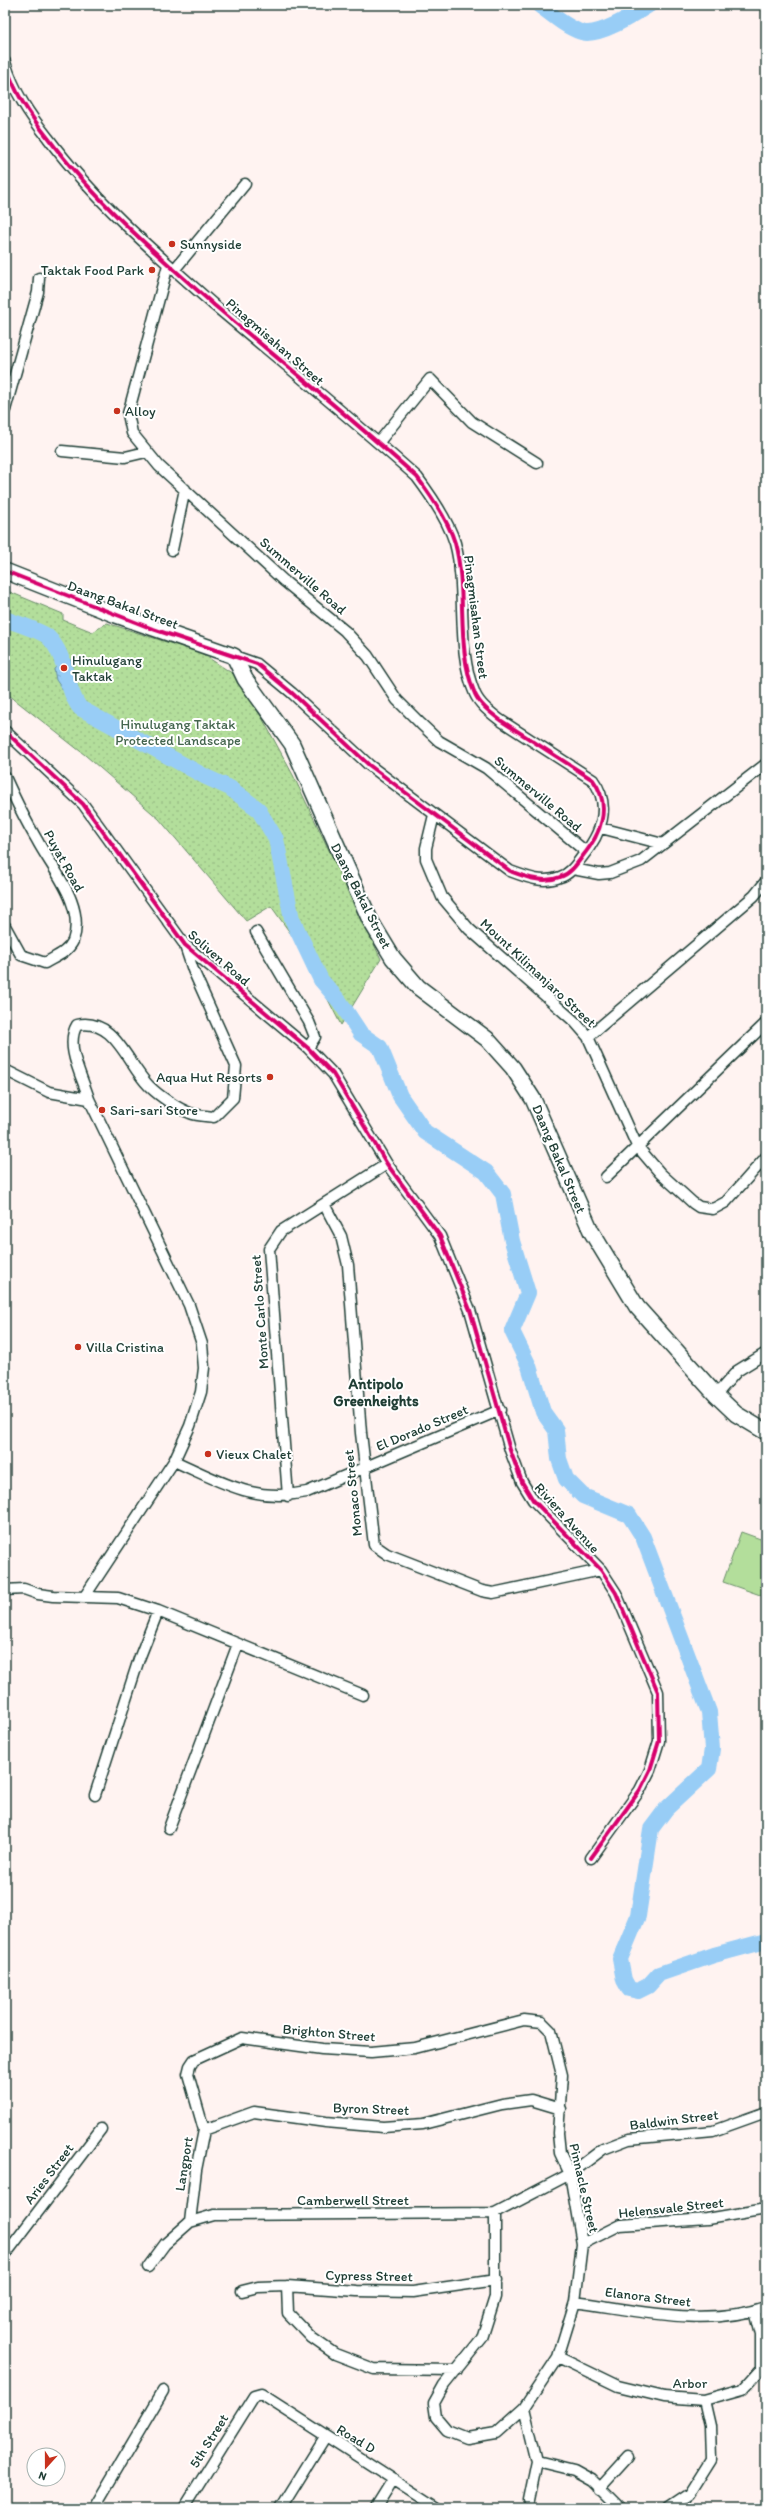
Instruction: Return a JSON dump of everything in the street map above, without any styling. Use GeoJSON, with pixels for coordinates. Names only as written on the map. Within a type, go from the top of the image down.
{"type":"FeatureCollection","features":[{"type":"Feature","properties":{"kind":"street","name":"Pinagmisahan Street"},"geometry":{"type":"LineString","coordinates":[[5,62],[11,84],[24,107],[63,159],[92,192],[171,267],[378,442],[417,477],[432,496],[455,542],[460,570],[470,677],[476,695],[487,710],[500,720],[593,780],[599,788],[604,812],[601,828],[573,869],[561,877],[550,880],[530,879],[510,871],[369,765],[292,693],[257,664],[234,656]]}},
{"type":"Feature","properties":{"kind":"street"},"geometry":{"type":"LineString","coordinates":[[171,267],[245,184]]}},
{"type":"Feature","properties":{"kind":"street","name":"Summerville Road"},"geometry":{"type":"LineString","coordinates":[[171,267],[128,414],[132,433],[146,452],[284,581],[345,631],[368,656],[397,700],[439,741],[486,768],[586,852]]}},
{"type":"Feature","properties":{"kind":"street"},"geometry":{"type":"LineString","coordinates":[[5,410],[38,292],[39,278]]}},
{"type":"Feature","properties":{"kind":"street"},"geometry":{"type":"LineString","coordinates":[[378,442],[430,379],[472,422],[537,463]]}},
{"type":"Feature","properties":{"kind":"street"},"geometry":{"type":"LineString","coordinates":[[62,451],[125,456],[146,452]]}},
{"type":"Feature","properties":{"kind":"street"},"geometry":{"type":"LineString","coordinates":[[172,550],[186,489]]}},
{"type":"Feature","properties":{"kind":"street","name":"Daang Bakal Street"},"geometry":{"type":"LineString","coordinates":[[5,571],[138,623],[234,656],[245,679],[292,744],[370,920],[393,958],[418,987],[487,1039],[513,1068],[533,1099],[591,1231],[637,1307],[716,1395],[736,1414],[766,1432]]}},
{"type":"Feature","properties":{"kind":"street","name":"Soliven Road"},"geometry":{"type":"LineString","coordinates":[[5,732],[83,804],[184,945],[308,1048],[333,1074],[387,1164]]}},
{"type":"Feature","properties":{"kind":"street"},"geometry":{"type":"LineString","coordinates":[[573,869],[599,874],[621,870],[641,861],[766,764]]}},
{"type":"Feature","properties":{"kind":"street","name":"Puyat Road"},"geometry":{"type":"LineString","coordinates":[[5,777],[47,859],[60,876],[75,915],[73,940],[68,949],[45,963],[21,955],[5,926]]}},
{"type":"Feature","properties":{"kind":"street","name":"Mount Kilimanjaro Street"},"geometry":{"type":"LineString","coordinates":[[434,815],[427,843],[426,859],[442,897],[469,929],[575,1022],[588,1037],[637,1146],[660,1173],[693,1203],[713,1209],[726,1202],[766,1157]]}},
{"type":"Feature","properties":{"kind":"street"},"geometry":{"type":"LineString","coordinates":[[601,828],[663,844]]}},
{"type":"Feature","properties":{"kind":"street"},"geometry":{"type":"LineString","coordinates":[[588,1037],[754,896],[766,882]]}},
{"type":"Feature","properties":{"kind":"street"},"geometry":{"type":"LineString","coordinates":[[256,932],[312,1029],[315,1037],[308,1048]]}},
{"type":"Feature","properties":{"kind":"street"},"geometry":{"type":"LineString","coordinates":[[84,1596],[174,1461],[190,1426],[201,1392],[204,1368],[202,1344],[190,1304],[89,1099],[72,1041],[73,1032],[77,1025],[89,1023],[100,1027],[116,1040],[149,1086],[190,1114],[214,1117],[233,1098],[236,1066],[193,970],[184,945]]}},
{"type":"Feature","properties":{"kind":"street"},"geometry":{"type":"LineString","coordinates":[[606,1177],[766,1023]]}},
{"type":"Feature","properties":{"kind":"street"},"geometry":{"type":"LineString","coordinates":[[5,1070],[49,1092],[89,1099]]}},
{"type":"Feature","properties":{"kind":"street","name":"Monte Carlo Street"},"geometry":{"type":"LineString","coordinates":[[288,1496],[269,1249],[281,1231],[387,1164]]}},
{"type":"Feature","properties":{"kind":"street","name":"Riviera Avenue"},"geometry":{"type":"LineString","coordinates":[[387,1164],[440,1236],[470,1310],[500,1410],[510,1450],[522,1482],[533,1500],[601,1570],[616,1594],[658,1692],[659,1734],[650,1770],[640,1790],[591,1858]]}},
{"type":"Feature","properties":{"kind":"street","name":"Monaco Street"},"geometry":{"type":"LineString","coordinates":[[324,1204],[340,1236],[348,1266],[371,1540],[378,1550],[482,1591],[493,1593],[601,1570]]}},
{"type":"Feature","properties":{"kind":"street"},"geometry":{"type":"LineString","coordinates":[[716,1395],[741,1368],[766,1354]]}},
{"type":"Feature","properties":{"kind":"street","name":"El Dorado Street"},"geometry":{"type":"LineString","coordinates":[[174,1461],[228,1485],[258,1495],[288,1496],[307,1492],[365,1466],[500,1410]]}},
{"type":"Feature","properties":{"kind":"street"},"geometry":{"type":"LineString","coordinates":[[5,1590],[24,1589],[38,1594],[53,1596],[118,1598],[158,1611],[363,1696]]}},
{"type":"Feature","properties":{"kind":"street"},"geometry":{"type":"LineString","coordinates":[[95,1796],[139,1659],[158,1611]]}},
{"type":"Feature","properties":{"kind":"street"},"geometry":{"type":"LineString","coordinates":[[169,1828],[238,1644]]}},
{"type":"Feature","properties":{"kind":"street","name":"Brighton Street"},"geometry":{"type":"LineString","coordinates":[[190,2066],[194,2060],[242,2038],[322,2049],[371,2052],[415,2048],[524,2020],[542,2022]]}},
{"type":"Feature","properties":{"kind":"street","name":"Pinnacle Street"},"geometry":{"type":"LineString","coordinates":[[494,2213],[496,2280],[495,2297],[482,2338],[444,2385],[434,2404],[436,2417],[447,2430],[467,2438],[496,2433],[524,2408],[558,2357],[575,2302],[582,2244],[570,2174],[560,2153],[558,2134],[561,2109],[562,2075],[551,2031],[542,2022]]}},
{"type":"Feature","properties":{"kind":"street","name":"Langport"},"geometry":{"type":"LineString","coordinates":[[190,2066],[188,2074],[204,2130],[196,2170],[190,2222]]}},
{"type":"Feature","properties":{"kind":"street","name":"Byron Street"},"geometry":{"type":"LineString","coordinates":[[204,2130],[254,2112],[326,2122],[383,2127],[423,2124],[502,2104],[531,2100],[561,2109]]}},
{"type":"Feature","properties":{"kind":"street","name":"Baldwin Street"},"geometry":{"type":"LineString","coordinates":[[570,2174],[603,2149],[629,2139],[713,2131],[766,2112]]}},
{"type":"Feature","properties":{"kind":"street","name":"Aries Street"},"geometry":{"type":"LineString","coordinates":[[5,2254],[101,2129]]}},
{"type":"Feature","properties":{"kind":"street","name":"Camberwell Street"},"geometry":{"type":"LineString","coordinates":[[148,2267],[165,2244],[190,2222],[214,2215],[494,2213],[570,2174]]}},
{"type":"Feature","properties":{"kind":"street","name":"Helensvale Street"},"geometry":{"type":"LineString","coordinates":[[582,2244],[620,2225],[707,2219],[766,2209]]}},
{"type":"Feature","properties":{"kind":"street","name":"Cypress Street"},"geometry":{"type":"LineString","coordinates":[[242,2291],[258,2287],[287,2286],[357,2291],[413,2292],[496,2280]]}},
{"type":"Feature","properties":{"kind":"street"},"geometry":{"type":"LineString","coordinates":[[287,2286],[288,2313],[312,2338],[335,2354],[374,2369],[457,2370]]}},
{"type":"Feature","properties":{"kind":"street","name":"Elanora Street"},"geometry":{"type":"LineString","coordinates":[[575,2302],[688,2318],[755,2311],[766,2307]]}},
{"type":"Feature","properties":{"kind":"street","name":"Arbor"},"geometry":{"type":"LineString","coordinates":[[558,2357],[618,2386],[664,2397],[704,2400],[743,2389],[761,2369],[761,2335],[755,2311]]}},
{"type":"Feature","properties":{"kind":"street"},"geometry":{"type":"LineString","coordinates":[[94,2508],[163,2391]]}},
{"type":"Feature","properties":{"kind":"street","name":"Road D"},"geometry":{"type":"LineString","coordinates":[[261,2394],[325,2437],[438,2508]]}},
{"type":"Feature","properties":{"kind":"street","name":"5th Street"},"geometry":{"type":"LineString","coordinates":[[184,2508],[254,2396],[261,2394]]}},
{"type":"Feature","properties":{"kind":"street"},"geometry":{"type":"LineString","coordinates":[[668,2508],[689,2494],[711,2459],[710,2426],[704,2400]]}},
{"type":"Feature","properties":{"kind":"street"},"geometry":{"type":"LineString","coordinates":[[524,2408],[537,2460],[529,2500]]}},
{"type":"Feature","properties":{"kind":"street"},"geometry":{"type":"LineString","coordinates":[[281,2508],[325,2437]]}},
{"type":"Feature","properties":{"kind":"street"},"geometry":{"type":"LineString","coordinates":[[599,2489],[629,2456]]}},
{"type":"Feature","properties":{"kind":"street"},"geometry":{"type":"LineString","coordinates":[[537,2460],[574,2470],[592,2480],[599,2489],[620,2508]]}},
{"type":"Feature","properties":{"kind":"street"},"geometry":{"type":"LineString","coordinates":[[376,2508],[394,2479]]}},
{"type":"Feature","properties":{"kind":"green space","name":"Hinulugang Taktak Protected Landscape"},"geometry":{"type":"Polygon","coordinates":[[[5,590],[63,614],[63,620],[93,632],[107,623],[201,653],[241,679],[293,775],[381,959],[341,1025],[303,951],[271,906],[246,921],[159,819],[85,755],[5,692],[5,590]]]}},
{"type":"Feature","properties":{"kind":"green space"},"geometry":{"type":"Polygon","coordinates":[[[741,1532],[766,1541],[766,1597],[723,1582],[741,1532]]]}},
{"type":"Feature","properties":{"kind":"water"},"geometry":{"type":"Polygon","coordinates":[[[71,660],[76,695],[92,716],[77,710],[56,680],[54,669],[63,661],[71,660]]]}},
{"type":"Feature","properties":{"kind":"waterway"},"geometry":{"type":"LineString","coordinates":[[539,5],[570,27],[581,32],[588,33],[597,32],[616,24],[649,5]]}},
{"type":"Feature","properties":{"kind":"waterway"},"geometry":{"type":"LineString","coordinates":[[5,619],[40,632],[48,637],[59,653],[71,691],[80,708],[206,777],[230,788],[258,809],[276,839],[292,919],[321,980],[340,1002],[361,1034],[380,1047],[400,1096],[425,1132],[486,1172],[503,1194],[512,1241],[528,1293],[512,1331],[529,1366],[543,1412],[556,1430],[559,1459],[566,1479],[583,1496],[629,1515],[643,1537],[709,1712],[712,1749],[709,1769],[666,1809],[651,1829],[638,1916],[620,1959],[624,1980],[629,1989],[638,1991],[648,1986],[659,1974],[714,1955],[766,1941]]}},
{"type":"Feature","properties":{"kind":"cycle path"},"geometry":{"type":"LineString","coordinates":[[5,62],[18,93],[35,120],[66,161],[126,226],[214,305],[417,477],[444,517],[455,543],[461,581],[465,658],[469,676],[477,698],[489,712],[500,720],[593,780],[599,790],[602,800],[602,820],[599,829],[589,848],[564,876],[554,879],[541,880],[510,871],[369,765],[292,693],[257,664],[153,629],[5,571]]}},
{"type":"Feature","properties":{"kind":"cycle path"},"geometry":{"type":"LineString","coordinates":[[5,731],[83,804],[185,945],[308,1048],[333,1074],[387,1164],[440,1236],[470,1310],[510,1450],[522,1482],[533,1500],[601,1570],[616,1593],[658,1692],[659,1741],[650,1770],[640,1790],[591,1858]]}},
{"type":"Feature","properties":{"kind":"place","name":"Sunnyside"},"geometry":{"type":"Point","coordinates":[172,244]}},
{"type":"Feature","properties":{"kind":"place","name":"Taktak Food Park"},"geometry":{"type":"Point","coordinates":[152,270]}},
{"type":"Feature","properties":{"kind":"place","name":"Alloy"},"geometry":{"type":"Point","coordinates":[117,411]}},
{"type":"Feature","properties":{"kind":"place","name":"Hinulugang Taktak"},"geometry":{"type":"Point","coordinates":[64,668]}},
{"type":"Feature","properties":{"kind":"place","name":"Aqua Hut Resorts"},"geometry":{"type":"Point","coordinates":[270,1077]}},
{"type":"Feature","properties":{"kind":"place","name":"Sari-sari Store"},"geometry":{"type":"Point","coordinates":[102,1110]}},
{"type":"Feature","properties":{"kind":"place","name":"Villa Cristina"},"geometry":{"type":"Point","coordinates":[78,1347]}},
{"type":"Feature","properties":{"kind":"place","name":"Vieux Chalet"},"geometry":{"type":"Point","coordinates":[208,1454]}},
{"type":"Feature","properties":{"kind":"district","name":"Antipolo Greenheights"},"geometry":{"type":"Point","coordinates":[376,1392]}}]}
